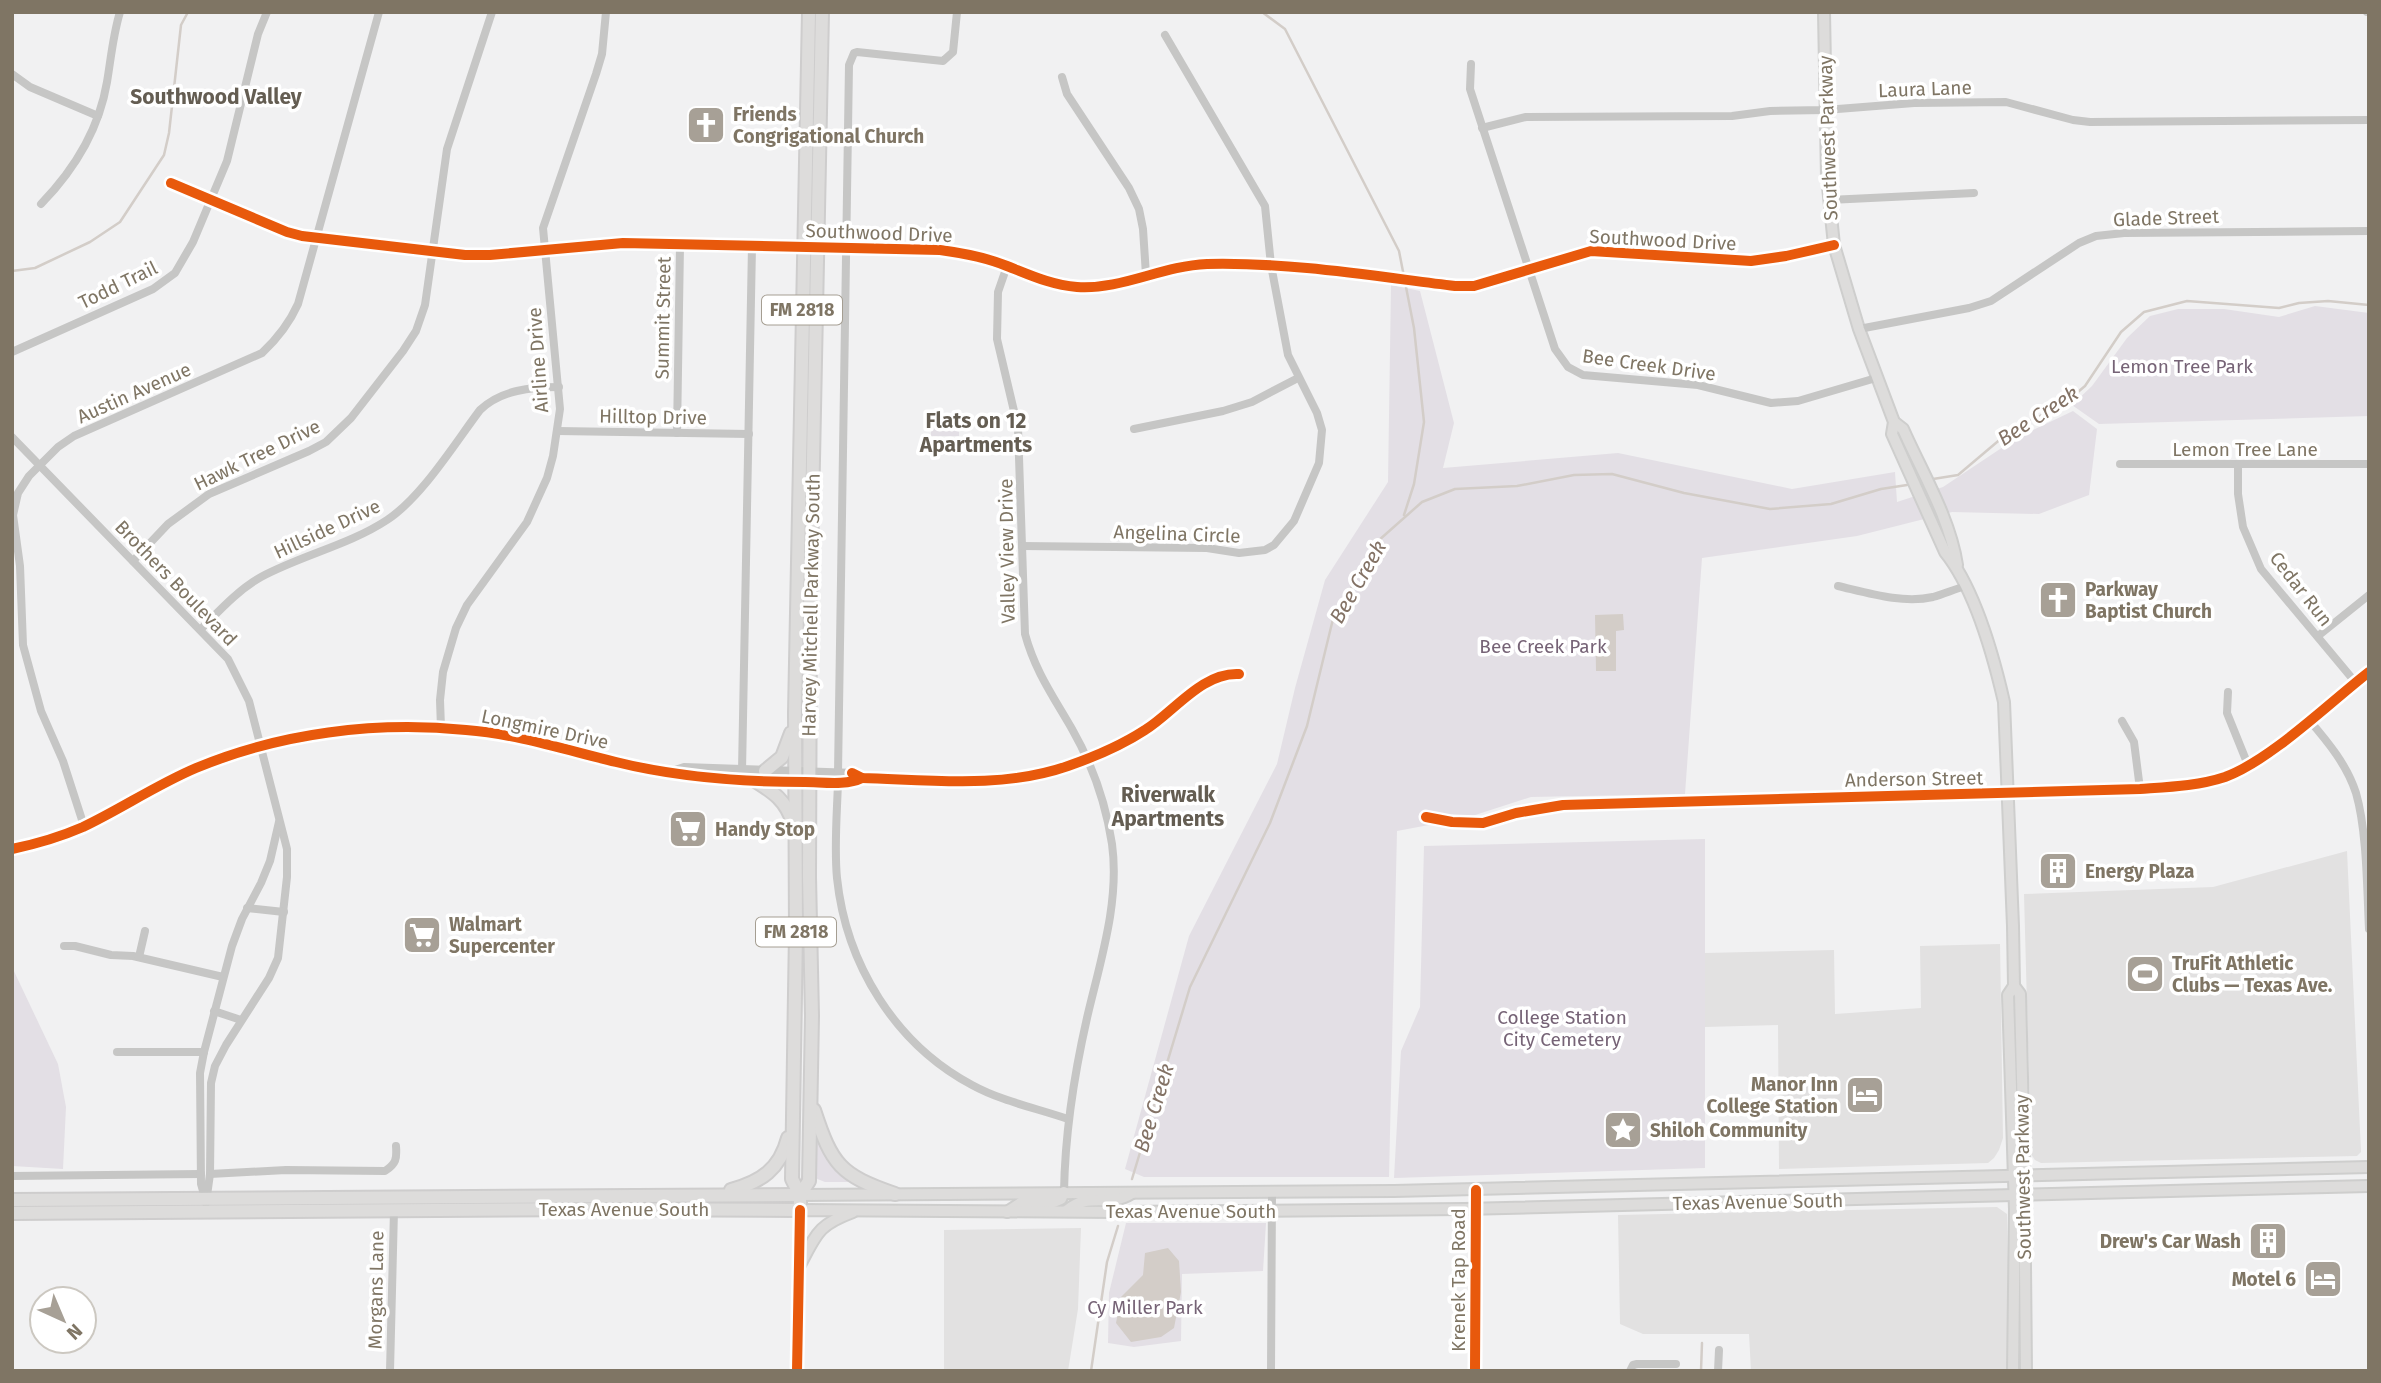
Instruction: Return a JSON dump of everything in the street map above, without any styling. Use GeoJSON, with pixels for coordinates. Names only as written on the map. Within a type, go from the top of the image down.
{"type":"FeatureCollection","features":[{"type":"Feature","properties":{"kind":"highway","name":"Harvey Mitchell Parkway South"},"geometry":{"type":"LineString","coordinates":[[800,1195],[809,1181],[812,1016],[803,777],[809,248],[808,12]]}},
{"type":"Feature","properties":{"kind":"highway","name":"Harvey Mitchell Parkway South"},"geometry":{"type":"LineString","coordinates":[[800,1210],[800,1195],[792,1182],[796,833],[803,777],[795,713],[809,248],[822,12]]}},
{"type":"Feature","properties":{"kind":"highway"},"geometry":{"type":"LineString","coordinates":[[765,771],[776,764],[786,751],[795,713]]}},
{"type":"Feature","properties":{"kind":"highway"},"geometry":{"type":"LineString","coordinates":[[754,780],[776,794],[786,805],[796,833]]}},
{"type":"Feature","properties":{"kind":"highway"},"geometry":{"type":"LineString","coordinates":[[810,1101],[825,1145],[840,1166],[864,1183],[895,1194]]}},
{"type":"Feature","properties":{"kind":"highway"},"geometry":{"type":"LineString","coordinates":[[714,1195],[750,1185],[767,1175],[783,1153],[792,1121]]}},
{"type":"Feature","properties":{"kind":"highway","name":"Texas Avenue South"},"geometry":{"type":"LineString","coordinates":[[12,1213],[206,1205],[800,1195]]}},
{"type":"Feature","properties":{"kind":"highway","name":"Texas Avenue South"},"geometry":{"type":"LineString","coordinates":[[12,1200],[394,1210],[800,1210]]}},
{"type":"Feature","properties":{"kind":"main road","name":"Southwest Parkway"},"geometry":{"type":"LineString","coordinates":[[1824,12],[1829,200],[1835,245],[1859,329],[1894,422],[1892,434],[1945,552],[1958,568],[1966,586],[1997,670],[2004,702],[2014,986],[2008,995],[2019,1176],[2025,1371]]}},
{"type":"Feature","properties":{"kind":"main road","name":"Texas Avenue South"},"geometry":{"type":"LineString","coordinates":[[800,1195],[1476,1190],[2369,1167]]}},
{"type":"Feature","properties":{"kind":"main road"},"geometry":{"type":"LineString","coordinates":[[1811,1181],[1811,1200]]}},
{"type":"Feature","properties":{"kind":"main road","name":"Texas Avenue South"},"geometry":{"type":"LineString","coordinates":[[800,1210],[1007,1212],[1476,1209],[2369,1186]]}},
{"type":"Feature","properties":{"kind":"main road"},"geometry":{"type":"LineString","coordinates":[[1007,1212],[1022,1202],[1054,1202],[1061,1199],[1064,1192]]}},
{"type":"Feature","properties":{"kind":"main road"},"geometry":{"type":"LineString","coordinates":[[1066,1211],[1080,1201],[1122,1200],[1135,1192]]}},
{"type":"Feature","properties":{"kind":"main road","name":"Southwest Parkway"},"geometry":{"type":"LineString","coordinates":[[2013,1371],[2019,1195]]}},
{"type":"Feature","properties":{"kind":"main road","name":"Harvey Mitchell Parkway South"},"geometry":{"type":"LineString","coordinates":[[797,1371],[800,1210]]}},
{"type":"Feature","properties":{"kind":"main road"},"geometry":{"type":"LineString","coordinates":[[799,1267],[821,1228],[828,1222],[859,1210]]}},
{"type":"Feature","properties":{"kind":"main road"},"geometry":{"type":"LineString","coordinates":[[2014,1317],[2020,1322],[2020,1336],[2025,1342]]}},
{"type":"Feature","properties":{"kind":"street"},"geometry":{"type":"LineString","coordinates":[[41,204],[61,183],[87,143],[107,83],[120,12]]}},
{"type":"Feature","properties":{"kind":"street","name":"Todd Trail"},"geometry":{"type":"LineString","coordinates":[[12,352],[153,289],[175,273],[185,259],[227,161],[258,34],[267,12]]}},
{"type":"Feature","properties":{"kind":"street","name":"Austin Avenue"},"geometry":{"type":"LineString","coordinates":[[85,826],[63,761],[41,711],[23,645],[20,566],[13,515],[18,493],[39,465],[74,436],[262,353],[277,340],[299,304],[379,12]]}},
{"type":"Feature","properties":{"kind":"street","name":"Hawk Tree Drive"},"geometry":{"type":"LineString","coordinates":[[133,561],[168,524],[209,494],[326,442],[339,430],[403,351],[416,331],[425,304],[447,149],[492,12]]}},
{"type":"Feature","properties":{"kind":"street","name":"Airline Drive"},"geometry":{"type":"LineString","coordinates":[[441,728],[443,672],[456,628],[467,605],[536,506],[547,478],[558,431],[559,387],[543,228],[596,74],[606,12]]}},
{"type":"Feature","properties":{"kind":"street"},"geometry":{"type":"LineString","coordinates":[[957,12],[953,52],[943,61],[863,52],[854,53],[849,65],[837,876],[844,917],[862,968],[887,1010],[919,1048],[972,1086],[1068,1119]]}},
{"type":"Feature","properties":{"kind":"street","name":"Angelina Circle"},"geometry":{"type":"LineString","coordinates":[[1022,546],[1207,548],[1239,553],[1254,552],[1275,545],[1294,522],[1319,463],[1322,430],[1317,413],[1288,355],[1271,265],[1265,206],[1165,35]]}},
{"type":"Feature","properties":{"kind":"street","name":"Bee Creek Drive"},"geometry":{"type":"LineString","coordinates":[[1471,64],[1470,89],[1482,128],[1555,349],[1568,367],[1583,375],[1698,385],[1771,403],[1798,401],[1876,378]]}},
{"type":"Feature","properties":{"kind":"street"},"geometry":{"type":"LineString","coordinates":[[12,74],[30,87],[98,116]]}},
{"type":"Feature","properties":{"kind":"street"},"geometry":{"type":"LineString","coordinates":[[1062,77],[1067,94],[1129,188],[1139,209],[1146,275]]}},
{"type":"Feature","properties":{"kind":"street","name":"Laura Lane"},"geometry":{"type":"LineString","coordinates":[[1482,128],[1526,117],[1732,116],[1770,111],[1914,103],[2006,102],[2090,122],[2369,120]]}},
{"type":"Feature","properties":{"kind":"street","name":"Southwood Drive"},"geometry":{"type":"LineString","coordinates":[[171,183],[287,232],[317,238],[465,255],[623,243],[940,250],[979,257],[1055,284],[1096,288],[1175,267],[1207,264],[1271,265],[1474,286],[1591,251],[1751,261],[1835,245]]}},
{"type":"Feature","properties":{"kind":"street"},"geometry":{"type":"LineString","coordinates":[[1829,200],[1974,193]]}},
{"type":"Feature","properties":{"kind":"street","name":"Glade Street"},"geometry":{"type":"LineString","coordinates":[[1859,329],[1969,308],[1991,301],[2079,243],[2096,236],[2124,233],[2369,230]]}},
{"type":"Feature","properties":{"kind":"street","name":"Summit Street"},"geometry":{"type":"LineString","coordinates":[[677,433],[680,245]]}},
{"type":"Feature","properties":{"kind":"street"},"geometry":{"type":"LineString","coordinates":[[742,771],[752,246]]}},
{"type":"Feature","properties":{"kind":"street","name":"Valley View Drive"},"geometry":{"type":"LineString","coordinates":[[1007,266],[998,292],[997,339],[1017,428],[1025,634],[1032,658],[1087,759],[1098,785],[1112,845],[1113,876],[1101,962],[1068,1119],[1064,1192]]}},
{"type":"Feature","properties":{"kind":"street"},"geometry":{"type":"LineString","coordinates":[[1134,429],[1223,411],[1252,402],[1298,378]]}},
{"type":"Feature","properties":{"kind":"street","name":"Hillside Drive"},"geometry":{"type":"LineString","coordinates":[[201,629],[226,603],[262,577],[372,528],[401,509],[419,490],[480,410],[493,399],[506,393],[559,387]]}},
{"type":"Feature","properties":{"kind":"street","name":"Hilltop Drive"},"geometry":{"type":"LineString","coordinates":[[558,431],[749,434]]}},
{"type":"Feature","properties":{"kind":"street","name":"Brothers Boulevard"},"geometry":{"type":"LineString","coordinates":[[12,437],[229,659],[242,684],[261,746],[287,849],[281,947],[274,969],[215,1066],[211,1083],[205,1174],[201,1184],[206,1205]]}},
{"type":"Feature","properties":{"kind":"street","name":"Lemon Tree Lane"},"geometry":{"type":"LineString","coordinates":[[2120,464],[2369,464]]}},
{"type":"Feature","properties":{"kind":"street","name":"Cedar Run"},"geometry":{"type":"LineString","coordinates":[[2238,465],[2240,514],[2254,555],[2271,582],[2356,682]]}},
{"type":"Feature","properties":{"kind":"street"},"geometry":{"type":"LineString","coordinates":[[1838,586],[1880,595],[1916,598],[1933,597],[1966,586]]}},
{"type":"Feature","properties":{"kind":"street"},"geometry":{"type":"LineString","coordinates":[[2318,636],[2369,595]]}},
{"type":"Feature","properties":{"kind":"street","name":"Anderson Street"},"geometry":{"type":"LineString","coordinates":[[1426,817],[1452,822],[1483,823],[1516,813],[1563,805],[2140,789],[2206,782],[2248,765],[2369,672]]}},
{"type":"Feature","properties":{"kind":"street","name":"Longmire Drive"},"geometry":{"type":"LineString","coordinates":[[12,849],[85,826],[196,768],[261,746],[329,732],[382,728],[441,728],[512,736],[615,762],[699,777],[754,780],[838,778],[855,782],[862,778],[1008,780],[1032,776],[1087,759],[1145,730],[1204,685],[1228,673],[1239,674]]}},
{"type":"Feature","properties":{"kind":"street"},"geometry":{"type":"LineString","coordinates":[[2228,692],[2227,713],[2248,765]]}},
{"type":"Feature","properties":{"kind":"street"},"geometry":{"type":"LineString","coordinates":[[2309,720],[2330,743],[2346,770],[2365,820],[2369,929]]}},
{"type":"Feature","properties":{"kind":"street"},"geometry":{"type":"LineString","coordinates":[[2122,721],[2134,742],[2140,789]]}},
{"type":"Feature","properties":{"kind":"street","name":"Longmire Drive"},"geometry":{"type":"LineString","coordinates":[[672,771],[684,767],[765,771],[803,777]]}},
{"type":"Feature","properties":{"kind":"street","name":"Brothers Boulevard"},"geometry":{"type":"LineString","coordinates":[[205,1174],[200,1073],[204,1052],[232,946],[270,861],[279,819]]}},
{"type":"Feature","properties":{"kind":"street"},"geometry":{"type":"LineString","coordinates":[[247,908],[284,912]]}},
{"type":"Feature","properties":{"kind":"street"},"geometry":{"type":"LineString","coordinates":[[139,957],[145,930]]}},
{"type":"Feature","properties":{"kind":"street"},"geometry":{"type":"LineString","coordinates":[[64,946],[139,957],[223,977]]}},
{"type":"Feature","properties":{"kind":"street"},"geometry":{"type":"LineString","coordinates":[[214,1011],[241,1020]]}},
{"type":"Feature","properties":{"kind":"street"},"geometry":{"type":"LineString","coordinates":[[117,1052],[204,1052]]}},
{"type":"Feature","properties":{"kind":"street"},"geometry":{"type":"LineString","coordinates":[[12,1176],[205,1174],[286,1170],[385,1171],[397,1159],[396,1146]]}},
{"type":"Feature","properties":{"kind":"street","name":"Krenek Tap Road"},"geometry":{"type":"LineString","coordinates":[[1475,1371],[1476,1190]]}},
{"type":"Feature","properties":{"kind":"street"},"geometry":{"type":"LineString","coordinates":[[1272,1192],[1272,1371]]}},
{"type":"Feature","properties":{"kind":"street","name":"Morgans Lane"},"geometry":{"type":"LineString","coordinates":[[390,1371],[394,1210]]}},
{"type":"Feature","properties":{"kind":"street"},"geometry":{"type":"LineString","coordinates":[[1718,1371],[1719,1350]]}},
{"type":"Feature","properties":{"kind":"street"},"geometry":{"type":"LineString","coordinates":[[1630,1371],[1633,1365],[1637,1364],[1676,1364]]}},
{"type":"Feature","properties":{"kind":"shaded area"},"geometry":{"type":"Polygon","coordinates":[[[1623,614],[1624,630],[1616,631],[1616,671],[1596,671],[1595,615],[1623,614]]]}},
{"type":"Feature","properties":{"kind":"shaded area"},"geometry":{"type":"Polygon","coordinates":[[[2347,851],[2361,1152],[2357,1156],[2041,1163],[2035,1160],[2031,1154],[2024,894],[2213,887],[2347,851]]]}},
{"type":"Feature","properties":{"kind":"shaded area"},"geometry":{"type":"Polygon","coordinates":[[[2000,944],[2003,1138],[1994,1158],[1988,1163],[1779,1169],[1778,1025],[1705,1027],[1705,953],[1834,950],[1835,1014],[1921,1008],[1920,946],[2000,944]]]}},
{"type":"Feature","properties":{"kind":"shaded area"},"geometry":{"type":"Polygon","coordinates":[[[1997,1207],[2007,1214],[2010,1371],[1751,1371],[1749,1334],[1643,1334],[1620,1324],[1618,1215],[1997,1207]]]}},
{"type":"Feature","properties":{"kind":"shaded area"},"geometry":{"type":"Polygon","coordinates":[[[1081,1228],[1078,1309],[1068,1371],[944,1371],[944,1230],[1081,1228]]]}},
{"type":"Feature","properties":{"kind":"shaded area"},"geometry":{"type":"Polygon","coordinates":[[[1168,1248],[1179,1261],[1181,1292],[1174,1328],[1161,1337],[1131,1342],[1116,1323],[1121,1297],[1143,1275],[1145,1253],[1168,1248]]]}},
{"type":"Feature","properties":{"kind":"green space","name":"Bee Creek Park"},"geometry":{"type":"Polygon","coordinates":[[[1391,285],[1420,291],[1454,423],[1443,468],[1618,453],[1792,489],[1895,472],[1897,502],[1943,487],[2018,437],[2073,411],[2097,429],[2089,495],[2039,514],[1952,512],[1857,536],[1702,558],[1685,794],[1531,797],[1466,818],[1397,831],[1389,1177],[1144,1177],[1125,1169],[1189,936],[1277,764],[1325,580],[1388,482],[1391,285]]]}},
{"type":"Feature","properties":{"kind":"green space","name":"Lemon Tree Park"},"geometry":{"type":"Polygon","coordinates":[[[2315,306],[2369,313],[2369,416],[2099,424],[2072,405],[2092,386],[2127,338],[2150,316],[2178,309],[2224,309],[2279,317],[2315,306]]]}},
{"type":"Feature","properties":{"kind":"green space"},"geometry":{"type":"Polygon","coordinates":[[[931,418],[959,419],[959,436],[931,436],[931,418]]]}},
{"type":"Feature","properties":{"kind":"green space","name":"College Station City Cemetery"},"geometry":{"type":"Polygon","coordinates":[[[1705,839],[1705,1168],[1394,1178],[1401,1051],[1420,1007],[1424,846],[1705,839]]]}},
{"type":"Feature","properties":{"kind":"green space"},"geometry":{"type":"Polygon","coordinates":[[[12,967],[58,1064],[66,1107],[63,1169],[12,1166],[12,967]]]}},
{"type":"Feature","properties":{"kind":"green space"},"geometry":{"type":"Polygon","coordinates":[[[816,1136],[850,1182],[825,1182],[815,1178],[816,1136]]]}},
{"type":"Feature","properties":{"kind":"green space","name":"Cy Miller Park"},"geometry":{"type":"Polygon","coordinates":[[[1126,1223],[1266,1223],[1263,1271],[1182,1274],[1181,1341],[1134,1347],[1108,1343],[1109,1293],[1126,1223]]]}},
{"type":"Feature","properties":{"kind":"waterway"},"geometry":{"type":"LineString","coordinates":[[12,271],[35,268],[90,242],[120,222],[164,155],[169,133],[181,25],[188,12]]}},
{"type":"Feature","properties":{"kind":"waterway"},"geometry":{"type":"LineString","coordinates":[[1262,12],[1285,29],[1399,251],[1414,328],[1424,422],[1414,484],[1404,515]]}},
{"type":"Feature","properties":{"kind":"waterway","name":"Bee Creek"},"geometry":{"type":"LineString","coordinates":[[1933,479],[1958,475],[2016,426],[2059,408],[2085,386],[2121,332],[2144,312],[2187,301],[2279,308],[2299,303],[2328,301],[2369,305]]}},
{"type":"Feature","properties":{"kind":"waterway","name":"Bee Creek"},"geometry":{"type":"LineString","coordinates":[[1132,1179],[1190,987],[1270,823],[1307,726],[1333,619],[1378,541],[1422,502],[1455,489],[1517,486],[1574,475],[1612,474],[1684,493],[1770,509],[1831,504],[1881,489],[1907,485]]}},
{"type":"Feature","properties":{"kind":"waterway","name":"Bee Creek"},"geometry":{"type":"LineString","coordinates":[[1091,1371],[1107,1262],[1118,1226]]}},
{"type":"Feature","properties":{"kind":"waterway"},"geometry":{"type":"LineString","coordinates":[[1701,1371],[1702,1343]]}},
{"type":"Feature","properties":{"kind":"cycle path"},"geometry":{"type":"LineString","coordinates":[[171,183],[302,236],[465,255],[623,243],[940,250],[982,258],[1049,282],[1077,287],[1110,285],[1207,264],[1300,267],[1474,286],[1591,251],[1751,261],[1834,245]]}},
{"type":"Feature","properties":{"kind":"cycle path"},"geometry":{"type":"LineString","coordinates":[[1426,817],[1452,822],[1483,823],[1516,813],[1563,805],[2140,789],[2194,784],[2225,777],[2261,758],[2369,672]]}},
{"type":"Feature","properties":{"kind":"cycle path"},"geometry":{"type":"LineString","coordinates":[[852,773],[862,778],[940,781],[1018,778],[1043,773],[1117,746],[1156,722],[1201,686],[1213,679],[1239,674]]}},
{"type":"Feature","properties":{"kind":"cycle path"},"geometry":{"type":"LineString","coordinates":[[12,849],[83,827],[181,775],[228,756],[294,738],[363,729],[397,727],[485,732],[639,767],[709,778],[834,783],[862,778]]}},
{"type":"Feature","properties":{"kind":"cycle path"},"geometry":{"type":"LineString","coordinates":[[1475,1371],[1476,1190]]}},
{"type":"Feature","properties":{"kind":"cycle path"},"geometry":{"type":"LineString","coordinates":[[797,1371],[800,1210]]}},
{"type":"Feature","properties":{"kind":"place","name":"Friends Congrigational Church"},"geometry":{"type":"Point","coordinates":[706,125]}},
{"type":"Feature","properties":{"kind":"place","name":"Parkway Baptist Church"},"geometry":{"type":"Point","coordinates":[2058,600]}},
{"type":"Feature","properties":{"kind":"place","name":"Handy Stop"},"geometry":{"type":"Point","coordinates":[688,829]}},
{"type":"Feature","properties":{"kind":"place","name":"Energy Plaza"},"geometry":{"type":"Point","coordinates":[2058,871]}},
{"type":"Feature","properties":{"kind":"place","name":"Walmart Supercenter"},"geometry":{"type":"Point","coordinates":[422,935]}},
{"type":"Feature","properties":{"kind":"place","name":"TruFit Athletic Clubs — Texas Ave."},"geometry":{"type":"Point","coordinates":[2145,974]}},
{"type":"Feature","properties":{"kind":"place","name":"Manor Inn College Station"},"geometry":{"type":"Point","coordinates":[1865,1095]}},
{"type":"Feature","properties":{"kind":"place","name":"Shiloh Community"},"geometry":{"type":"Point","coordinates":[1623,1130]}},
{"type":"Feature","properties":{"kind":"place","name":"Drew's Car Wash"},"geometry":{"type":"Point","coordinates":[2268,1241]}},
{"type":"Feature","properties":{"kind":"place","name":"Motel 6"},"geometry":{"type":"Point","coordinates":[2323,1279]}},
{"type":"Feature","properties":{"kind":"district","name":"Southwood Valley"},"geometry":{"type":"Point","coordinates":[216,97]}},
{"type":"Feature","properties":{"kind":"district","name":"Flats on 12 Apartments"},"geometry":{"type":"Point","coordinates":[976,433]}},
{"type":"Feature","properties":{"kind":"district","name":"Riverwalk Apartments"},"geometry":{"type":"Point","coordinates":[1168,807]}}]}
